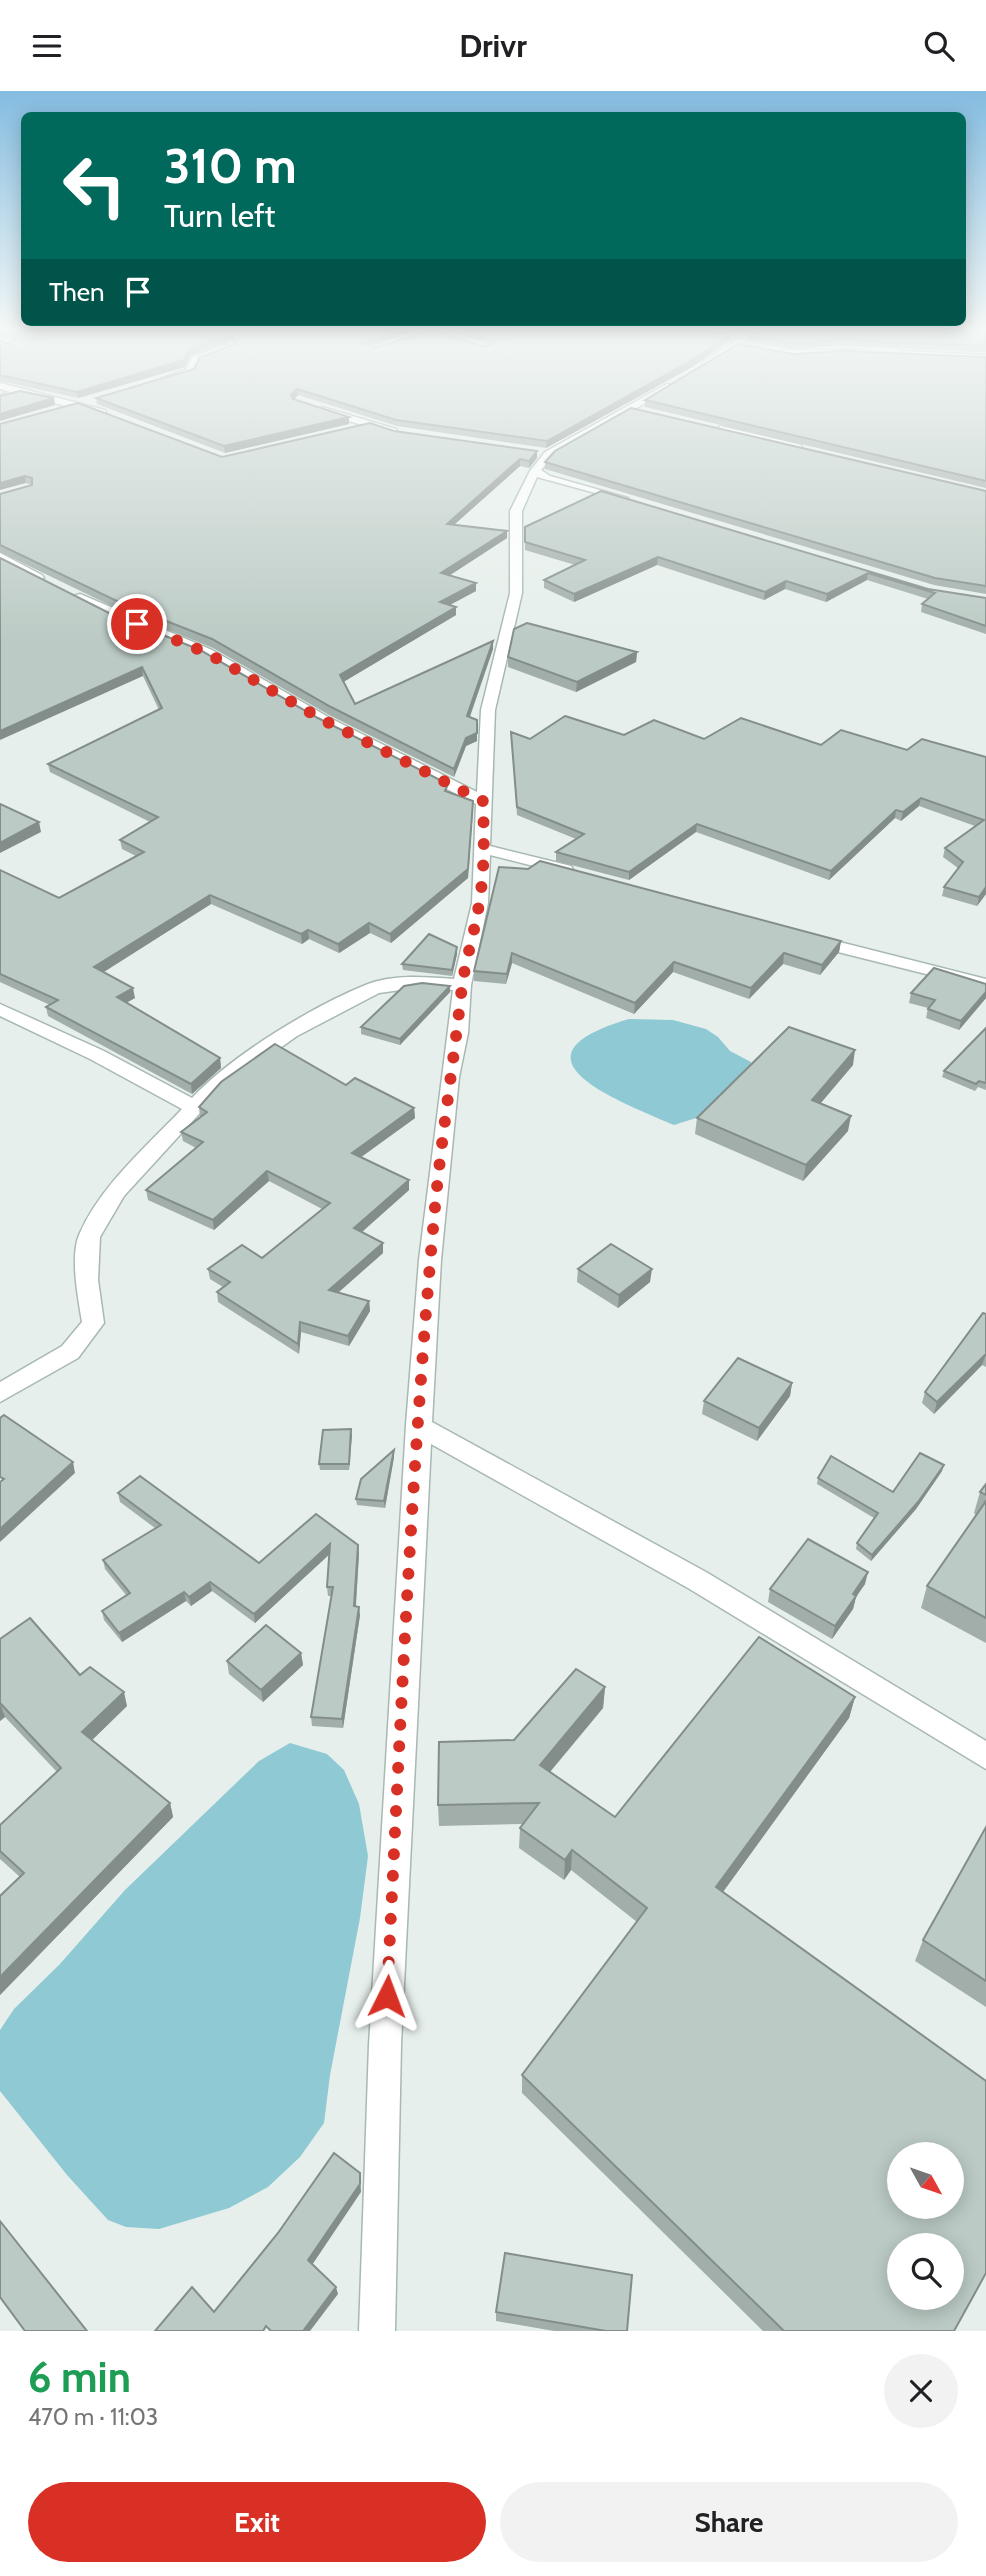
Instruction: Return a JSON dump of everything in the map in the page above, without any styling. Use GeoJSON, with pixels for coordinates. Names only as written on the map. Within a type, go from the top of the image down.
{"type":"FeatureCollection","features":[{"type":"Feature","properties":{"kind":"street"},"geometry":{"type":"LineString","coordinates":[[377,2331],[385,2045],[418,1425],[439,1163],[449,1077],[459,1033],[462,985],[480,903],[488,710],[516,593],[516,511],[540,459],[582,436]]}},
{"type":"Feature","properties":{"kind":"street"},"geometry":{"type":"LineString","coordinates":[[748,436],[811,450]]}},
{"type":"Feature","properties":{"kind":"street"},"geometry":{"type":"LineString","coordinates":[[540,459],[546,478],[633,502]]}},
{"type":"Feature","properties":{"kind":"street"},"geometry":{"type":"LineString","coordinates":[[0,558],[59,589],[207,653],[325,721],[483,801]]}},
{"type":"Feature","properties":{"kind":"street"},"geometry":{"type":"LineString","coordinates":[[484,849],[586,875]]}},
{"type":"Feature","properties":{"kind":"street"},"geometry":{"type":"LineString","coordinates":[[800,937],[986,984]]}},
{"type":"Feature","properties":{"kind":"street"},"geometry":{"type":"LineString","coordinates":[[0,1393],[70,1352],[93,1323],[88,1280],[89,1237],[116,1192],[214,1086],[263,1050],[375,988],[422,982],[462,985]]}},
{"type":"Feature","properties":{"kind":"street"},"geometry":{"type":"LineString","coordinates":[[0,1009],[97,1055],[193,1107]]}},
{"type":"Feature","properties":{"kind":"street"},"geometry":{"type":"LineString","coordinates":[[418,1425],[697,1580],[986,1756]]}},
{"type":"Feature","properties":{"kind":"water"},"geometry":{"type":"Polygon","coordinates":[[[629,1019],[673,1020],[706,1029],[718,1037],[730,1051],[751,1062],[750,1071],[699,1117],[674,1125],[601,1090],[582,1077],[572,1063],[574,1048],[592,1033],[629,1019]]]}},
{"type":"Feature","properties":{"kind":"water"},"geometry":{"type":"Polygon","coordinates":[[[290,1743],[327,1754],[344,1770],[359,1804],[368,1856],[360,1918],[330,2075],[324,2123],[300,2157],[268,2187],[229,2208],[159,2229],[126,2227],[108,2220],[67,2175],[0,2091],[0,2030],[14,2009],[60,1964],[125,1890],[259,1761],[290,1743]]]}},
{"type":"Feature","properties":{"kind":"building"},"geometry":{"type":"Polygon","coordinates":[[[0,436],[165,436],[222,457],[315,436],[426,436],[537,451],[529,461],[520,459],[447,524],[507,531],[441,573],[476,583],[440,602],[456,607],[340,675],[355,704],[493,641],[467,716],[477,720],[477,733],[466,738],[454,769],[331,707],[212,639],[123,604],[0,545],[0,494],[32,485],[32,478],[25,476],[0,483],[0,436]]]}},
{"type":"Feature","properties":{"kind":"building"},"geometry":{"type":"Polygon","coordinates":[[[196,436],[269,436],[224,446],[196,436]]]}},
{"type":"Feature","properties":{"kind":"building"},"geometry":{"type":"Polygon","coordinates":[[[508,436],[557,436],[547,441],[508,436]]]}},
{"type":"Feature","properties":{"kind":"building"},"geometry":{"type":"Polygon","coordinates":[[[582,436],[749,436],[986,491],[986,586],[935,578],[545,462],[555,451],[582,436]]]}},
{"type":"Feature","properties":{"kind":"building"},"geometry":{"type":"Polygon","coordinates":[[[795,436],[986,436],[986,481],[795,436]]]}},
{"type":"Feature","properties":{"kind":"building"},"geometry":{"type":"Polygon","coordinates":[[[601,491],[928,589],[986,598],[986,626],[922,604],[935,593],[868,573],[827,594],[786,581],[765,592],[658,557],[574,594],[544,580],[585,560],[525,542],[525,527],[601,491]]]}},
{"type":"Feature","properties":{"kind":"building"},"geometry":{"type":"Polygon","coordinates":[[[0,558],[111,614],[200,650],[318,718],[448,784],[445,791],[473,801],[468,869],[390,934],[369,923],[338,944],[308,930],[301,934],[210,895],[94,967],[133,988],[117,997],[220,1058],[191,1084],[46,1007],[58,1000],[0,974],[0,870],[59,898],[144,852],[120,840],[158,817],[48,764],[162,708],[142,667],[0,731],[0,558]]]}},
{"type":"Feature","properties":{"kind":"building"},"geometry":{"type":"Polygon","coordinates":[[[527,623],[637,652],[577,682],[508,657],[514,629],[527,623]]]}},
{"type":"Feature","properties":{"kind":"building"},"geometry":{"type":"Polygon","coordinates":[[[565,716],[624,735],[654,720],[704,739],[741,718],[821,745],[841,730],[907,750],[922,739],[986,757],[986,887],[979,897],[944,887],[963,862],[945,848],[984,820],[921,798],[903,812],[896,810],[831,871],[697,824],[629,872],[556,852],[584,834],[517,807],[511,732],[530,739],[565,716]]]}},
{"type":"Feature","properties":{"kind":"building"},"geometry":{"type":"Polygon","coordinates":[[[0,804],[39,822],[0,843],[0,804]]]}},
{"type":"Feature","properties":{"kind":"building"},"geometry":{"type":"Polygon","coordinates":[[[540,861],[841,941],[822,965],[784,953],[751,988],[674,962],[635,1003],[512,953],[507,974],[474,971],[499,867],[528,869],[540,861]]]}},
{"type":"Feature","properties":{"kind":"building"},"geometry":{"type":"Polygon","coordinates":[[[429,934],[457,947],[452,970],[402,964],[429,934]]]}},
{"type":"Feature","properties":{"kind":"building"},"geometry":{"type":"Polygon","coordinates":[[[934,968],[986,984],[986,992],[961,1021],[928,1009],[935,1000],[911,993],[934,968]]]}},
{"type":"Feature","properties":{"kind":"building"},"geometry":{"type":"Polygon","coordinates":[[[422,983],[450,986],[400,1039],[361,1027],[404,986],[422,983]]]}},
{"type":"Feature","properties":{"kind":"building"},"geometry":{"type":"Polygon","coordinates":[[[789,1027],[855,1050],[812,1100],[851,1116],[806,1165],[697,1118],[789,1027]]]}},
{"type":"Feature","properties":{"kind":"building"},"geometry":{"type":"Polygon","coordinates":[[[986,1028],[986,1083],[979,1081],[976,1084],[944,1071],[986,1028]]]}},
{"type":"Feature","properties":{"kind":"building"},"geometry":{"type":"Polygon","coordinates":[[[275,1044],[346,1085],[355,1078],[414,1108],[352,1153],[409,1180],[354,1228],[383,1243],[329,1290],[369,1301],[348,1336],[300,1322],[298,1344],[217,1292],[230,1282],[208,1269],[242,1245],[262,1258],[330,1203],[267,1171],[213,1220],[146,1190],[203,1142],[181,1132],[207,1112],[199,1107],[221,1082],[275,1044]]]}},
{"type":"Feature","properties":{"kind":"building"},"geometry":{"type":"Polygon","coordinates":[[[611,1244],[652,1269],[619,1295],[578,1269],[611,1244]]]}},
{"type":"Feature","properties":{"kind":"building"},"geometry":{"type":"Polygon","coordinates":[[[983,1313],[986,1314],[986,1354],[937,1402],[925,1392],[983,1313]]]}},
{"type":"Feature","properties":{"kind":"building"},"geometry":{"type":"Polygon","coordinates":[[[738,1358],[792,1383],[759,1428],[704,1401],[738,1358]]]}},
{"type":"Feature","properties":{"kind":"building"},"geometry":{"type":"Polygon","coordinates":[[[4,1415],[73,1462],[0,1529],[0,1482],[4,1479],[0,1477],[0,1418],[4,1415]]]}},
{"type":"Feature","properties":{"kind":"building"},"geometry":{"type":"Polygon","coordinates":[[[351,1429],[349,1464],[319,1464],[323,1430],[351,1429]]]}},
{"type":"Feature","properties":{"kind":"building"},"geometry":{"type":"Polygon","coordinates":[[[394,1450],[384,1501],[356,1499],[361,1479],[394,1450]]]}},
{"type":"Feature","properties":{"kind":"building"},"geometry":{"type":"Polygon","coordinates":[[[920,1453],[944,1465],[918,1502],[872,1555],[857,1543],[878,1513],[818,1478],[831,1456],[893,1492],[920,1453]]]}},
{"type":"Feature","properties":{"kind":"building"},"geometry":{"type":"Polygon","coordinates":[[[140,1476],[259,1563],[316,1514],[358,1545],[354,1606],[359,1607],[342,1719],[311,1717],[333,1587],[327,1587],[330,1544],[254,1614],[210,1582],[189,1597],[184,1592],[119,1633],[102,1611],[130,1593],[103,1560],[161,1525],[118,1493],[140,1476]]]}},
{"type":"Feature","properties":{"kind":"building"},"geometry":{"type":"Polygon","coordinates":[[[986,1484],[986,1495],[980,1492],[986,1484]]]}},
{"type":"Feature","properties":{"kind":"building"},"geometry":{"type":"Polygon","coordinates":[[[986,1501],[986,1618],[927,1586],[986,1501]]]}},
{"type":"Feature","properties":{"kind":"building"},"geometry":{"type":"Polygon","coordinates":[[[808,1539],[868,1572],[853,1594],[856,1596],[835,1626],[770,1589],[808,1539]]]}},
{"type":"Feature","properties":{"kind":"building"},"geometry":{"type":"Polygon","coordinates":[[[30,1618],[80,1675],[90,1667],[124,1692],[82,1732],[170,1803],[0,1977],[0,1896],[24,1873],[0,1851],[0,1825],[61,1768],[0,1703],[0,1639],[30,1618]]]}},
{"type":"Feature","properties":{"kind":"building"},"geometry":{"type":"Polygon","coordinates":[[[266,1625],[301,1653],[261,1690],[227,1661],[266,1625]]]}},
{"type":"Feature","properties":{"kind":"building"},"geometry":{"type":"Polygon","coordinates":[[[759,1637],[855,1697],[716,1887],[986,2081],[986,2273],[954,2331],[784,2331],[522,2075],[647,1908],[572,1850],[565,1860],[520,1828],[539,1803],[438,1805],[439,1742],[514,1740],[576,1669],[605,1687],[540,1765],[615,1817],[759,1637]]]}},
{"type":"Feature","properties":{"kind":"building"},"geometry":{"type":"Polygon","coordinates":[[[986,1827],[986,1981],[923,1940],[986,1827]]]}},
{"type":"Feature","properties":{"kind":"building"},"geometry":{"type":"Polygon","coordinates":[[[334,2153],[360,2173],[360,2184],[308,2260],[336,2287],[303,2331],[271,2331],[266,2326],[263,2331],[155,2331],[192,2287],[214,2312],[278,2233],[334,2153]]]}},
{"type":"Feature","properties":{"kind":"building"},"geometry":{"type":"Polygon","coordinates":[[[0,2221],[87,2331],[25,2331],[0,2297],[0,2221]]]}},
{"type":"Feature","properties":{"kind":"building"},"geometry":{"type":"Polygon","coordinates":[[[505,2253],[632,2275],[627,2331],[606,2331],[496,2312],[505,2253]]]}},
{"type":"Feature","properties":{"kind":"route"},"geometry":{"type":"LineString","coordinates":[[137,624],[207,653],[325,721],[483,801],[484,849],[480,903],[462,985],[459,1033],[449,1077],[430,1260],[408,1581],[387,1996]]}}]}
